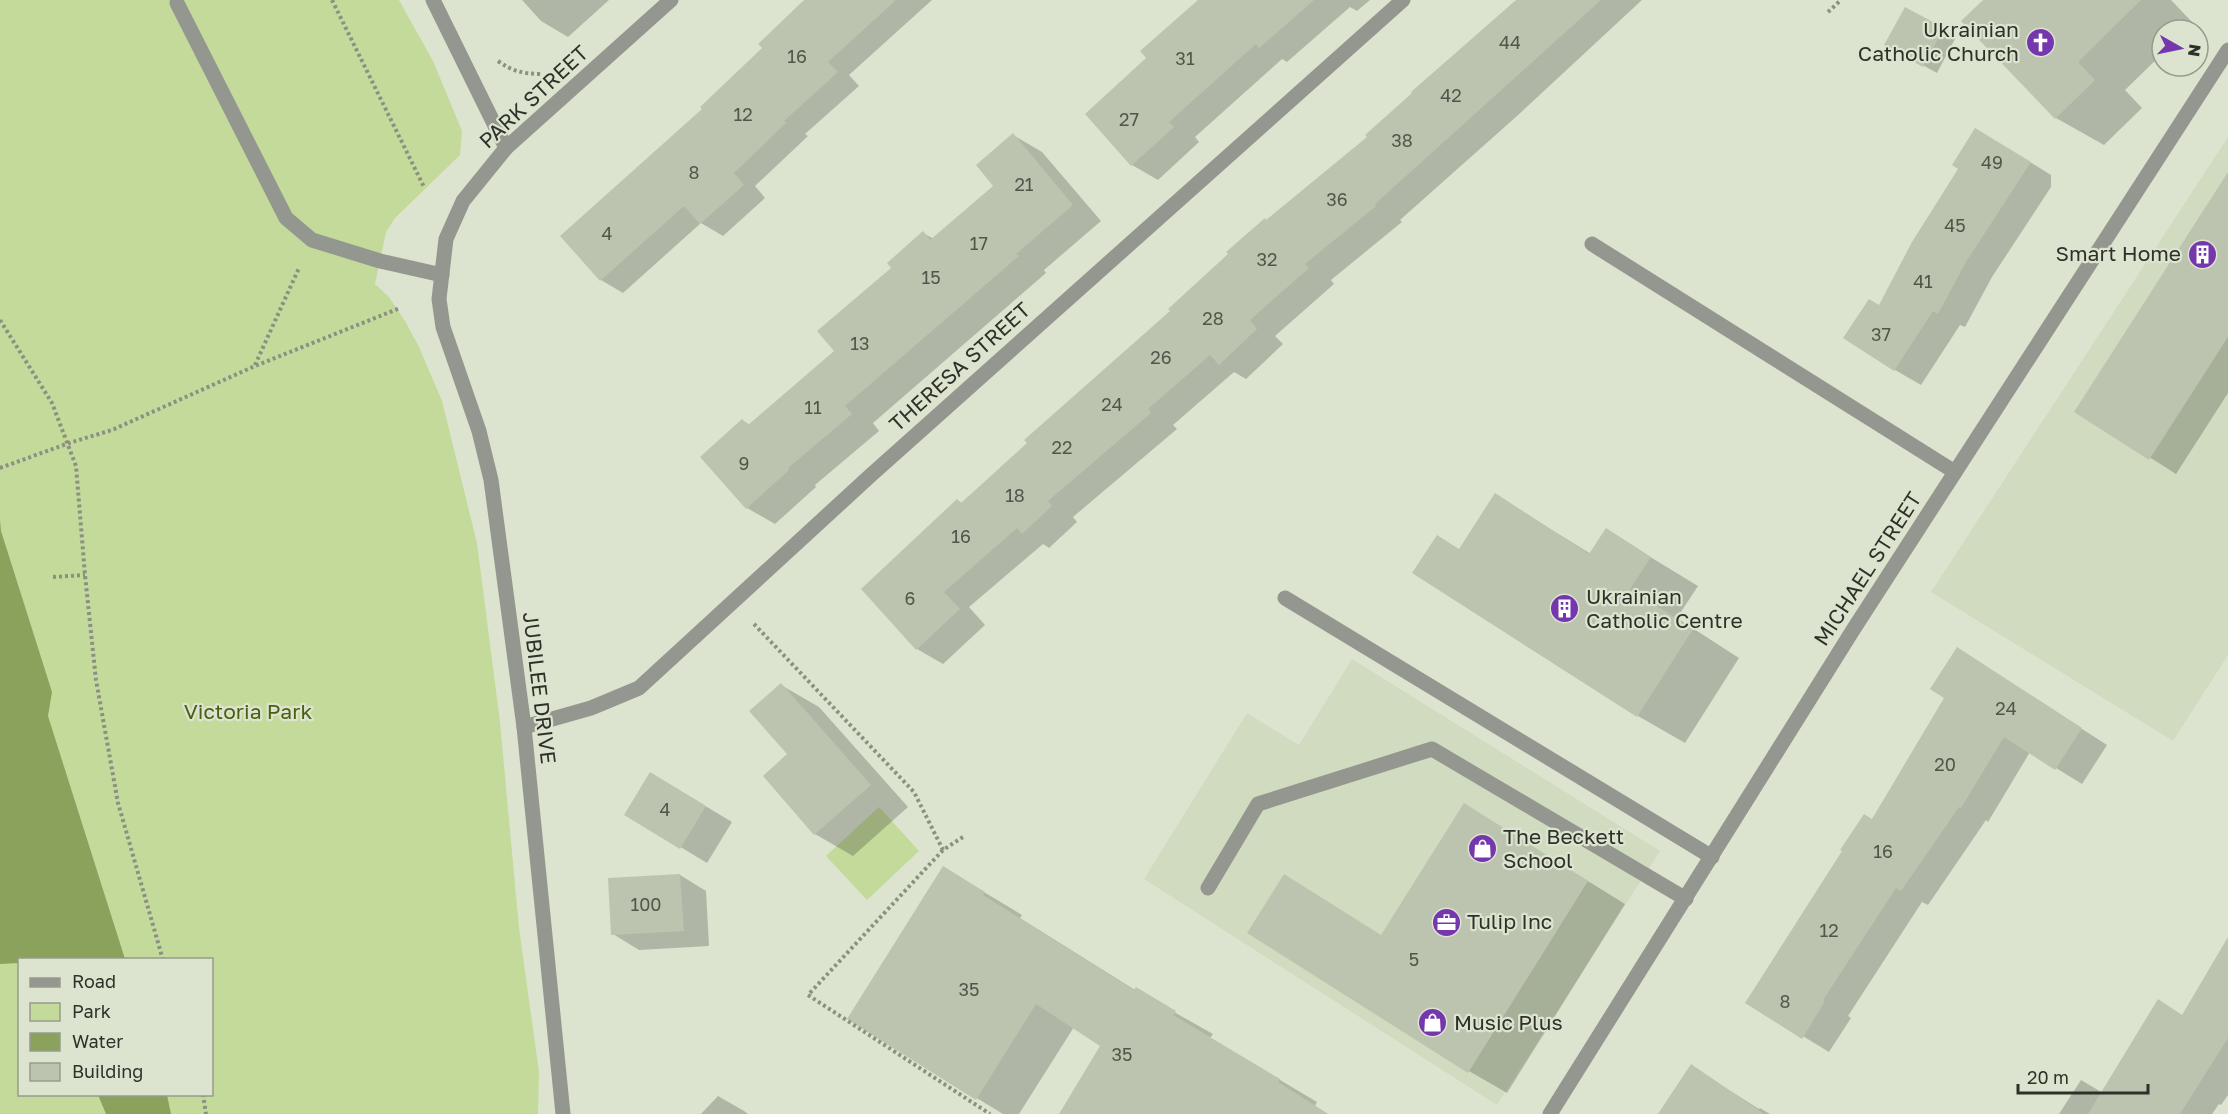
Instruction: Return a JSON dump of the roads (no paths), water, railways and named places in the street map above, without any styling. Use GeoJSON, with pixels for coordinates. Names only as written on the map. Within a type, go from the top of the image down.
{"type":"FeatureCollection","features":[{"type":"Feature","properties":{"kind":"street"},"geometry":{"type":"LineString","coordinates":[[433,0],[506,148]]}},
{"type":"Feature","properties":{"kind":"street","name":"PARK STREET"},"geometry":{"type":"LineString","coordinates":[[442,275],[446,239],[463,201],[506,148],[671,0]]}},
{"type":"Feature","properties":{"kind":"street","name":"THERESA STREET"},"geometry":{"type":"LineString","coordinates":[[524,727],[591,708],[639,688],[888,459],[1403,0]]}},
{"type":"Feature","properties":{"kind":"street"},"geometry":{"type":"LineString","coordinates":[[177,3],[286,218],[312,240],[380,261],[442,275]]}},
{"type":"Feature","properties":{"kind":"street","name":"MICHAEL STREET"},"geometry":{"type":"LineString","coordinates":[[1550,1114],[1853,630],[2228,50]]}},
{"type":"Feature","properties":{"kind":"street"},"geometry":{"type":"LineString","coordinates":[[1592,244],[1955,472]]}},
{"type":"Feature","properties":{"kind":"street","name":"JUBILEE DRIVE"},"geometry":{"type":"LineString","coordinates":[[442,275],[439,299],[443,327],[479,431],[491,480],[524,727],[563,1114]]}},
{"type":"Feature","properties":{"kind":"street"},"geometry":{"type":"LineString","coordinates":[[1285,598],[1712,857]]}},
{"type":"Feature","properties":{"kind":"street"},"geometry":{"type":"LineString","coordinates":[[1208,888],[1258,804],[1432,749],[1686,899]]}},
{"type":"Feature","properties":{"kind":"water"},"geometry":{"type":"Polygon","coordinates":[[[0,520],[1,531],[52,692],[48,716],[125,958],[18,958],[18,963],[0,964],[0,520]]]}},
{"type":"Feature","properties":{"kind":"water"},"geometry":{"type":"Polygon","coordinates":[[[98,1096],[167,1096],[171,1114],[106,1114],[98,1096]]]}},
{"type":"Feature","properties":{"kind":"place","name":"Ukrainian Catholic Church"},"geometry":{"type":"Point","coordinates":[2040,42]}},
{"type":"Feature","properties":{"kind":"place","name":"Smart Home"},"geometry":{"type":"Point","coordinates":[2202,254]}},
{"type":"Feature","properties":{"kind":"place","name":"Ukrainian Catholic Centre"},"geometry":{"type":"Point","coordinates":[1565,609]}},
{"type":"Feature","properties":{"kind":"place","name":"The Beckett School"},"geometry":{"type":"Point","coordinates":[1482,849]}},
{"type":"Feature","properties":{"kind":"place","name":"Tulip Inc"},"geometry":{"type":"Point","coordinates":[1446,922]}},
{"type":"Feature","properties":{"kind":"place","name":"Music Plus"},"geometry":{"type":"Point","coordinates":[1433,1023]}},
{"type":"Feature","properties":{"kind":"park label","name":"Victoria Park"},"geometry":{"type":"Point","coordinates":[248,712]}}]}
